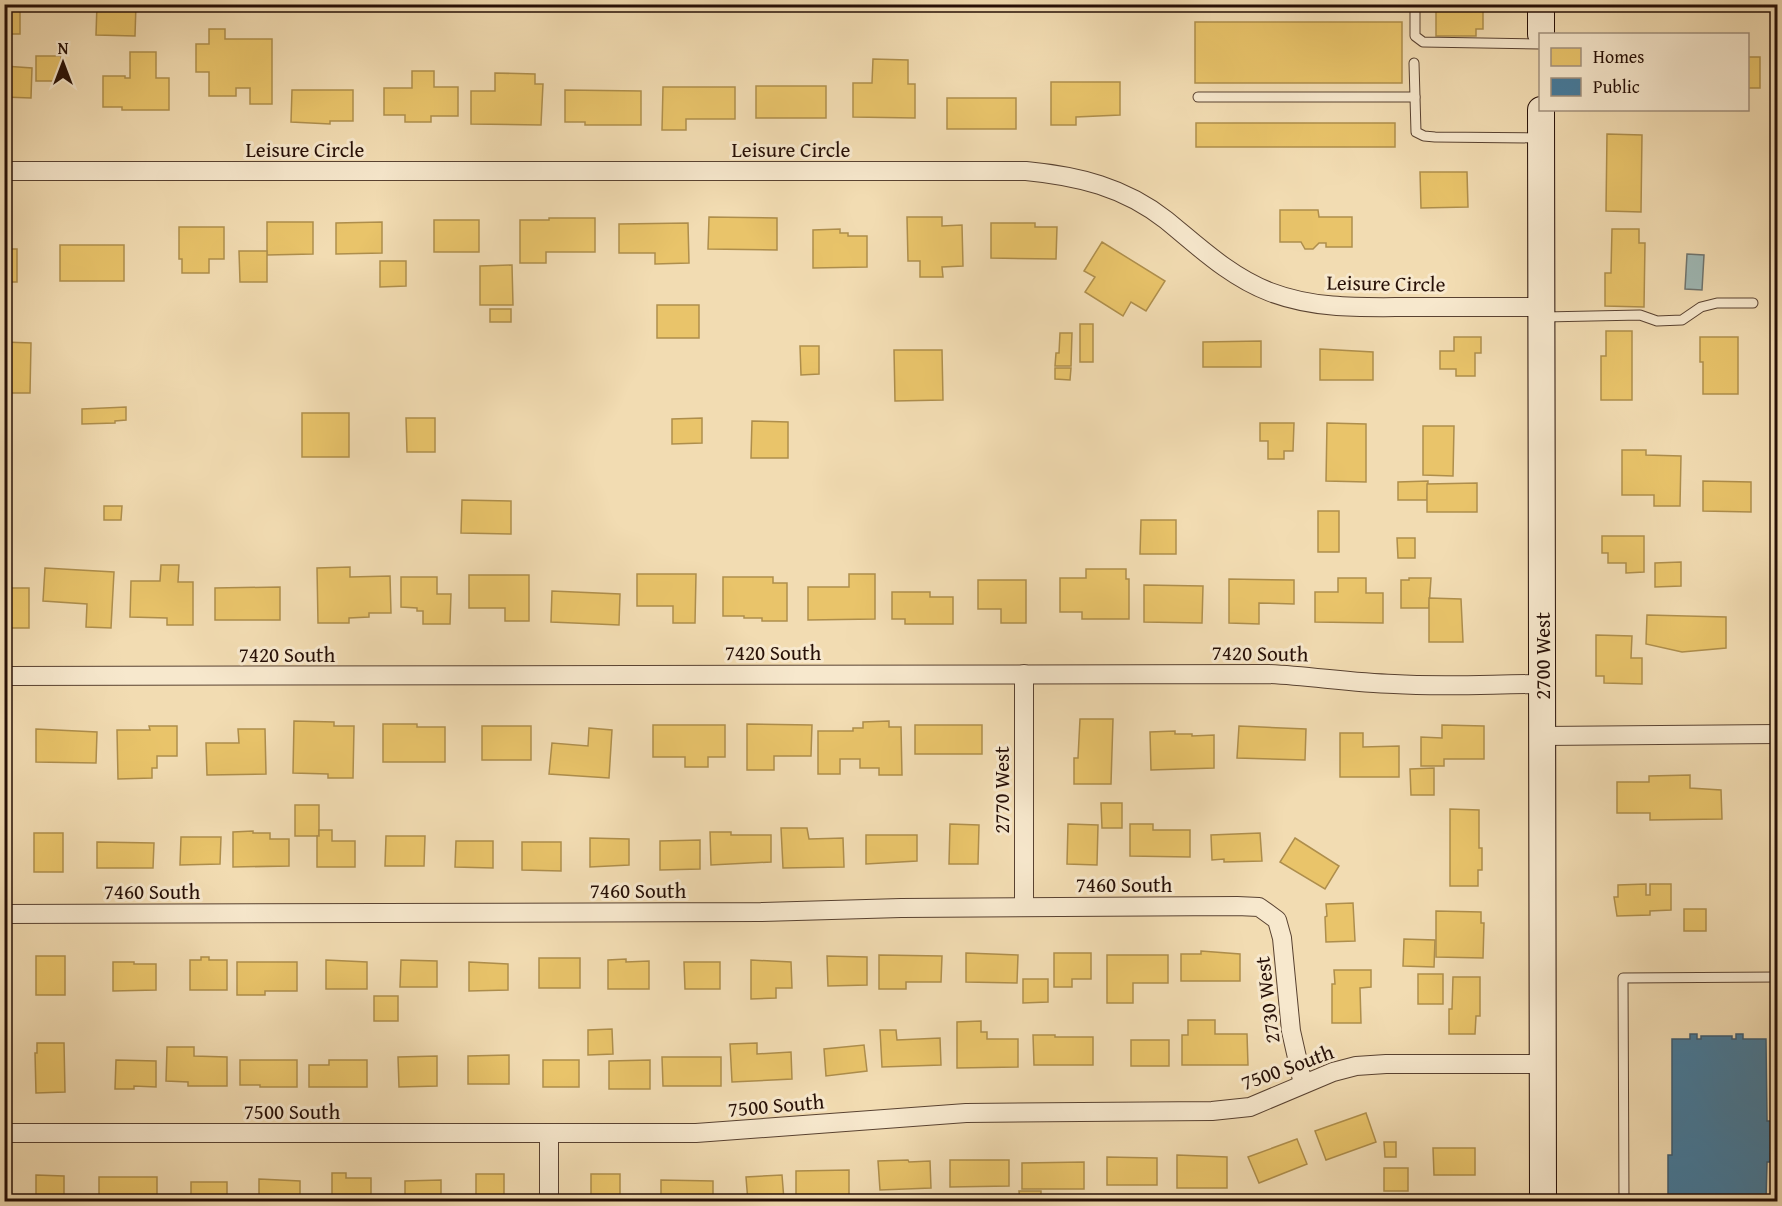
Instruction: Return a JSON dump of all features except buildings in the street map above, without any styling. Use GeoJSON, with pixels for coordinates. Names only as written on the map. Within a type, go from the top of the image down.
{"type":"FeatureCollection","features":[{"type":"Feature","properties":{"kind":"main road"},"geometry":{"type":"LineString","coordinates":[[1541,4],[1541,33]]}},
{"type":"Feature","properties":{"kind":"main road","name":"2700 West"},"geometry":{"type":"LineString","coordinates":[[1541,111],[1543,1202]]}},
{"type":"Feature","properties":{"kind":"street","name":"Leisure Circle"},"geometry":{"type":"LineString","coordinates":[[4,171],[1026,171],[1064,175],[1094,183],[1130,197],[1164,219],[1192,243],[1239,277],[1269,292],[1306,303],[1342,307],[1542,312]]}},
{"type":"Feature","properties":{"kind":"street","name":"2770 West"},"geometry":{"type":"LineString","coordinates":[[1024,674],[1024,907]]}},
{"type":"Feature","properties":{"kind":"street","name":"7420 South"},"geometry":{"type":"LineString","coordinates":[[4,676],[1269,674],[1396,685],[1542,684]]}},
{"type":"Feature","properties":{"kind":"street"},"geometry":{"type":"LineString","coordinates":[[1542,736],[1778,734]]}},
{"type":"Feature","properties":{"kind":"street","name":"7460 South"},"geometry":{"type":"LineString","coordinates":[[4,914],[749,912],[1237,906],[1259,907],[1270,913]]}},
{"type":"Feature","properties":{"kind":"street","name":"2730 West"},"geometry":{"type":"LineString","coordinates":[[1270,913],[1277,920],[1282,938],[1291,1031],[1303,1084]]}},
{"type":"Feature","properties":{"kind":"street","name":"7500 South"},"geometry":{"type":"LineString","coordinates":[[4,1133],[696,1133],[966,1113],[1212,1112],[1250,1107],[1333,1072],[1356,1066],[1542,1064]]}},
{"type":"Feature","properties":{"kind":"street"},"geometry":{"type":"LineString","coordinates":[[549,1133],[549,1202]]}},
{"type":"Feature","properties":{"kind":"lane"},"geometry":{"type":"LineString","coordinates":[[1415,4],[1415,36],[1423,42],[1539,44]]}},
{"type":"Feature","properties":{"kind":"lane"},"geometry":{"type":"LineString","coordinates":[[1414,63],[1416,132],[1424,136],[1541,138]]}},
{"type":"Feature","properties":{"kind":"lane"},"geometry":{"type":"LineString","coordinates":[[1198,97],[1415,97]]}},
{"type":"Feature","properties":{"kind":"lane"},"geometry":{"type":"LineString","coordinates":[[1542,312],[1640,315],[1657,321],[1682,320],[1701,307],[1718,303],[1753,303]]}},
{"type":"Feature","properties":{"kind":"lane"},"geometry":{"type":"LineString","coordinates":[[1624,1202],[1623,978],[1778,977]]}},
{"type":"Feature","properties":{"kind":"water"},"geometry":{"type":"Polygon","coordinates":[[[1687,254],[1704,255],[1702,290],[1685,289],[1687,254]]]}}]}
